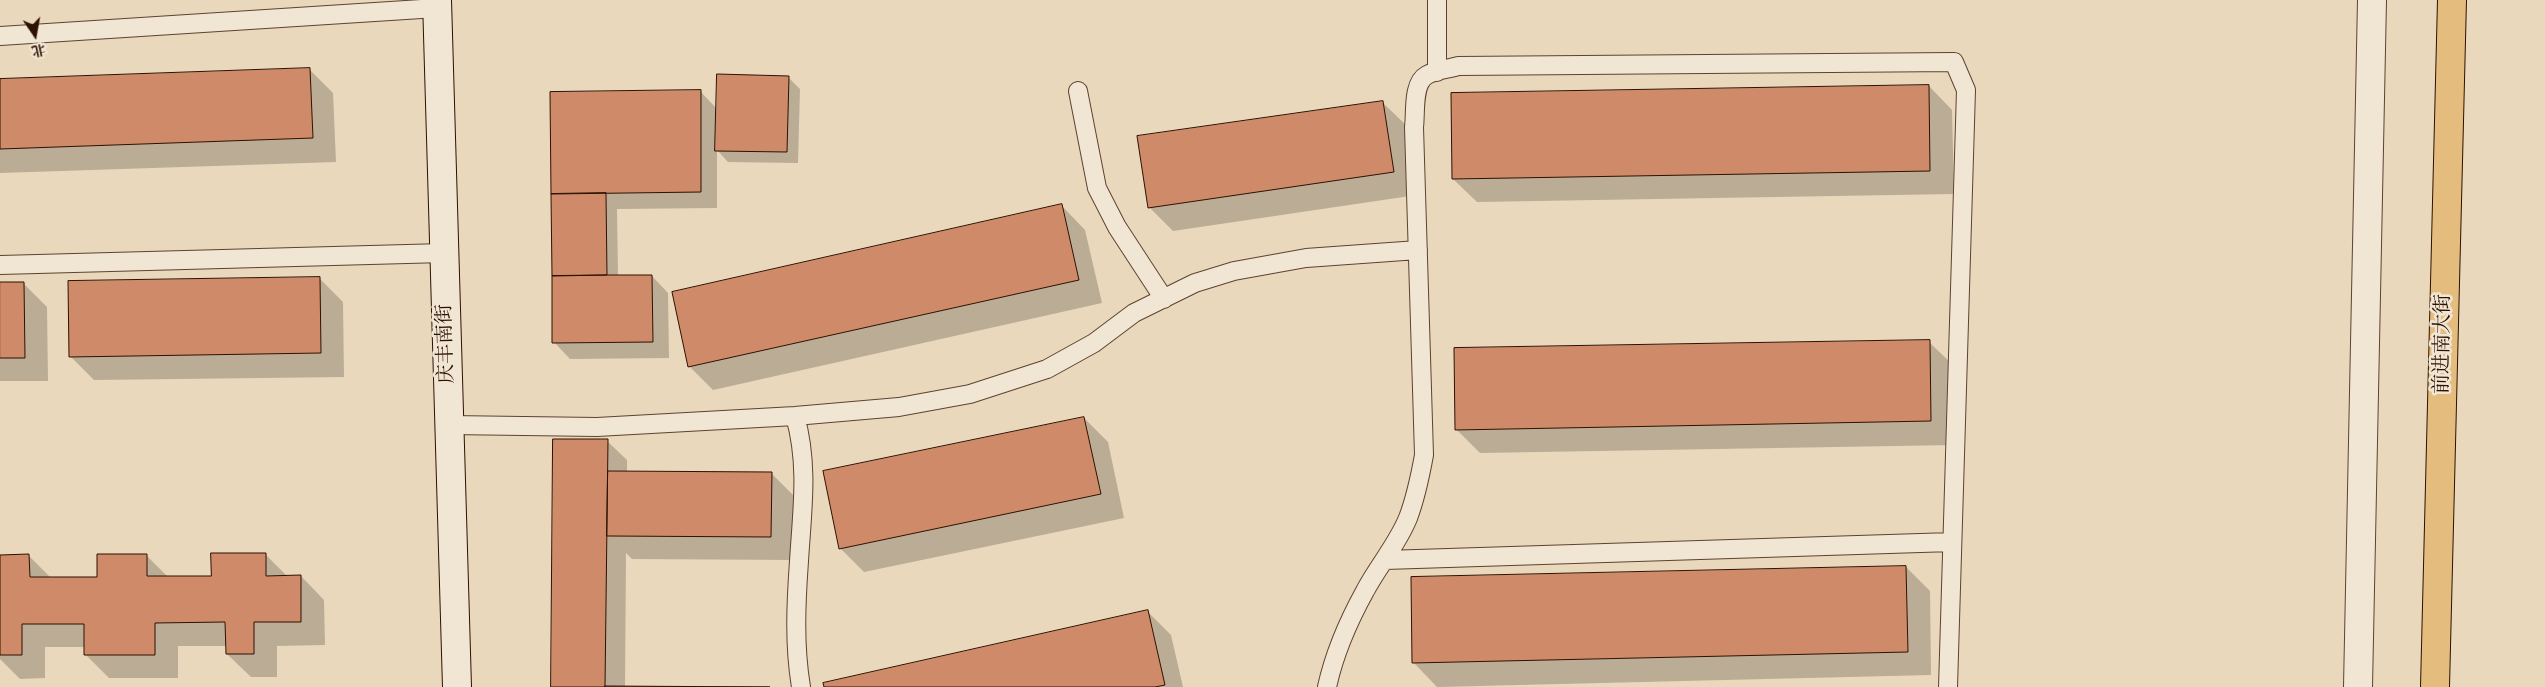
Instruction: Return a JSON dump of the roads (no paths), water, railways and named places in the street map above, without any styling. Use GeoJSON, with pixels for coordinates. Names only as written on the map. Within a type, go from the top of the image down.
{"type":"FeatureCollection","features":[{"type":"Feature","properties":{"kind":"main road","name":"前进南大街"},"geometry":{"type":"LineString","coordinates":[[2436,687],[2452,0]]}},
{"type":"Feature","properties":{"kind":"street"},"geometry":{"type":"LineString","coordinates":[[2358,687],[2372,0]]}},
{"type":"Feature","properties":{"kind":"street","name":"庆丰南街"},"geometry":{"type":"LineString","coordinates":[[437,4],[457,687]]}},
{"type":"Feature","properties":{"kind":"lane"},"geometry":{"type":"LineString","coordinates":[[1437,0],[1437,72]]}},
{"type":"Feature","properties":{"kind":"lane"},"geometry":{"type":"LineString","coordinates":[[0,36],[437,4]]}},
{"type":"Feature","properties":{"kind":"lane"},"geometry":{"type":"LineString","coordinates":[[1327,687],[1350,623],[1365,590],[1394,547],[1411,510],[1417,492],[1424,455],[1414,127],[1419,82],[1426,75],[1458,66],[1954,62],[1966,90],[1948,687]]}},
{"type":"Feature","properties":{"kind":"lane"},"geometry":{"type":"LineString","coordinates":[[1078,91],[1098,188],[1117,227],[1164,299]]}},
{"type":"Feature","properties":{"kind":"lane"},"geometry":{"type":"LineString","coordinates":[[449,425],[597,427],[795,416],[899,407],[970,394],[1047,369],[1094,343],[1134,313],[1194,284],[1234,271],[1269,263],[1351,253],[1418,250]]}},
{"type":"Feature","properties":{"kind":"lane"},"geometry":{"type":"LineString","coordinates":[[0,265],[444,253]]}},
{"type":"Feature","properties":{"kind":"lane"},"geometry":{"type":"LineString","coordinates":[[795,416],[803,444],[803,500],[796,617],[801,687]]}},
{"type":"Feature","properties":{"kind":"lane"},"geometry":{"type":"LineString","coordinates":[[1385,560],[1952,542]]}}]}
